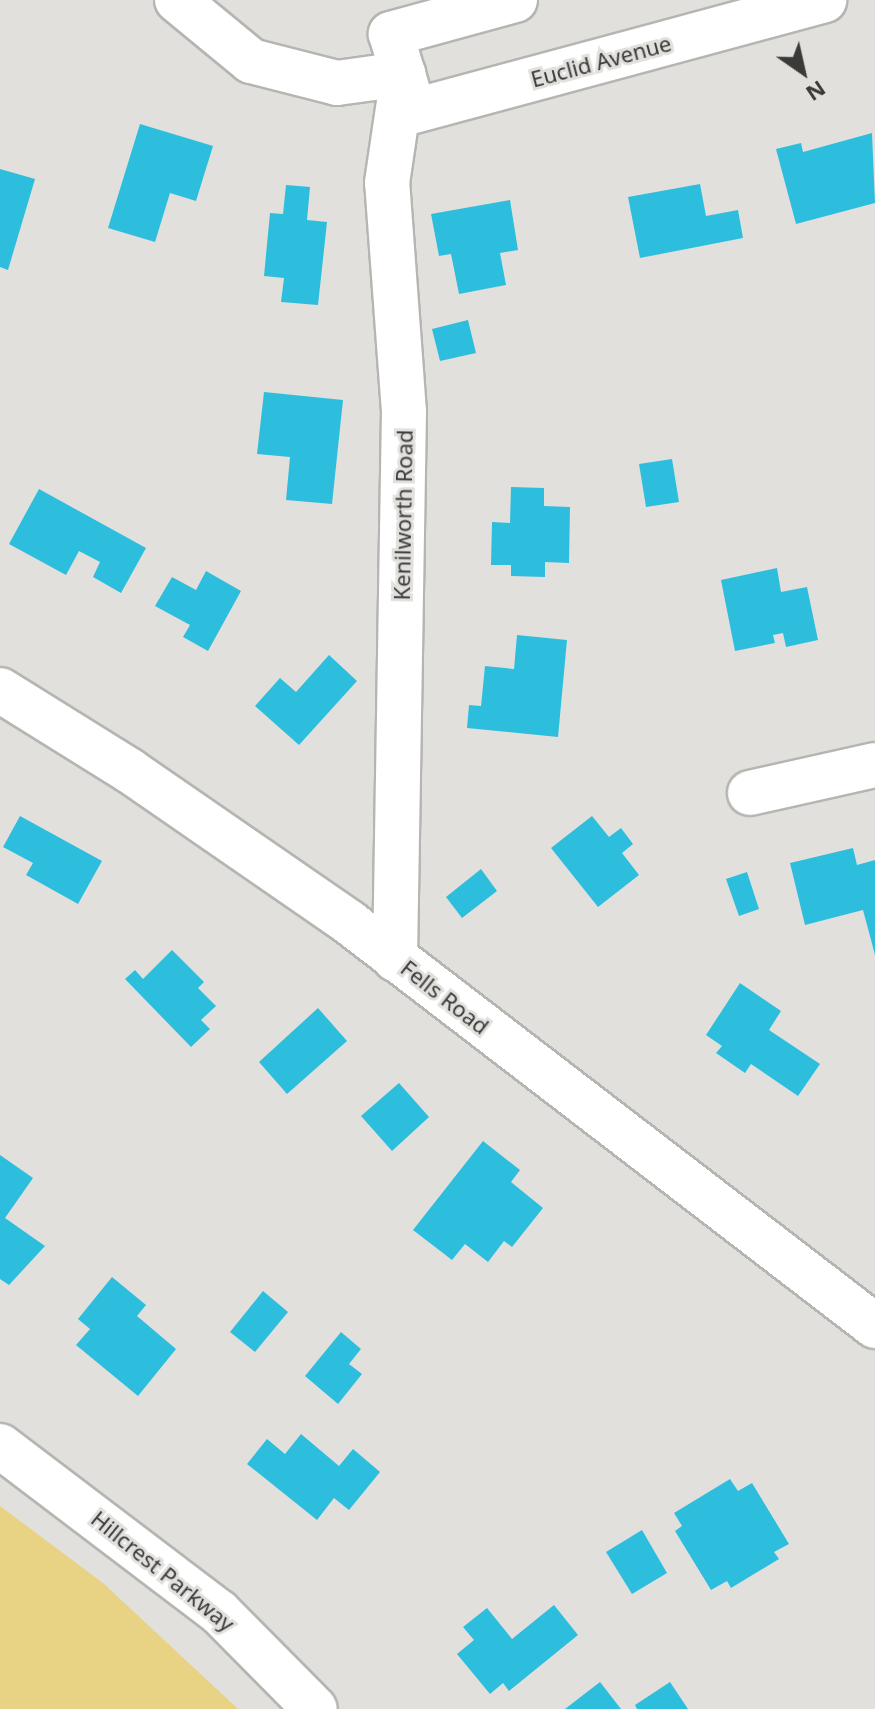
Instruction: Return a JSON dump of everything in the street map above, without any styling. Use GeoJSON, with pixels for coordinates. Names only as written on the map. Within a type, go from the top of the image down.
{"type":"FeatureCollection","features":[{"type":"Feature","properties":{"kind":"street"},"geometry":{"type":"LineString","coordinates":[[177,0],[251,61],[337,83],[403,74]]}},
{"type":"Feature","properties":{"kind":"street","name":"Euclid Avenue"},"geometry":{"type":"LineString","coordinates":[[515,0],[391,34],[414,111],[824,0]]}},
{"type":"Feature","properties":{"kind":"street","name":"Kenilworth Road"},"geometry":{"type":"LineString","coordinates":[[395,959],[404,412],[387,183],[403,74]]}},
{"type":"Feature","properties":{"kind":"street","name":"Fells Road"},"geometry":{"type":"LineString","coordinates":[[0,690],[130,771],[395,959],[875,1326]]}},
{"type":"Feature","properties":{"kind":"street"},"geometry":{"type":"LineString","coordinates":[[750,793],[875,765]]}},
{"type":"Feature","properties":{"kind":"street","name":"Hillcrest Parkway"},"geometry":{"type":"LineString","coordinates":[[0,1446],[219,1612],[315,1709]]}},
{"type":"Feature","properties":{"kind":"shaded area"},"geometry":{"type":"Polygon","coordinates":[[[0,1506],[103,1583],[238,1709],[0,1709],[0,1506]]]}},
{"type":"Feature","properties":{"kind":"building"},"geometry":{"type":"Polygon","coordinates":[[[140,124],[213,146],[196,201],[170,193],[155,242],[108,228],[140,124]]]}},
{"type":"Feature","properties":{"kind":"building"},"geometry":{"type":"Polygon","coordinates":[[[872,133],[875,203],[796,224],[776,149],[801,143],[803,152],[872,133]]]}},
{"type":"Feature","properties":{"kind":"building"},"geometry":{"type":"Polygon","coordinates":[[[0,169],[35,179],[8,270],[0,267],[0,169]]]}},
{"type":"Feature","properties":{"kind":"building"},"geometry":{"type":"Polygon","coordinates":[[[700,184],[706,216],[738,210],[743,238],[640,258],[628,197],[700,184]]]}},
{"type":"Feature","properties":{"kind":"building"},"geometry":{"type":"Polygon","coordinates":[[[286,185],[310,187],[307,220],[327,222],[318,305],[281,302],[284,278],[264,276],[270,213],[283,214],[286,185]]]}},
{"type":"Feature","properties":{"kind":"building"},"geometry":{"type":"Polygon","coordinates":[[[510,200],[518,250],[500,253],[506,285],[459,294],[451,254],[439,256],[431,214],[510,200]]]}},
{"type":"Feature","properties":{"kind":"building"},"geometry":{"type":"Polygon","coordinates":[[[468,320],[476,353],[440,361],[432,329],[468,320]]]}},
{"type":"Feature","properties":{"kind":"building"},"geometry":{"type":"Polygon","coordinates":[[[264,392],[343,400],[332,504],[286,500],[290,457],[257,454],[264,392]]]}},
{"type":"Feature","properties":{"kind":"building"},"geometry":{"type":"Polygon","coordinates":[[[672,459],[679,502],[646,507],[639,464],[672,459]]]}},
{"type":"Feature","properties":{"kind":"building"},"geometry":{"type":"Polygon","coordinates":[[[511,487],[544,488],[544,506],[570,507],[569,563],[545,562],[545,577],[511,576],[511,565],[491,565],[492,522],[510,523],[511,487]]]}},
{"type":"Feature","properties":{"kind":"building"},"geometry":{"type":"Polygon","coordinates":[[[39,489],[146,548],[121,593],[93,577],[100,562],[79,551],[66,575],[9,544],[39,489]]]}},
{"type":"Feature","properties":{"kind":"building"},"geometry":{"type":"Polygon","coordinates":[[[777,568],[781,592],[807,587],[818,640],[786,647],[783,633],[773,635],[775,643],[735,651],[721,580],[777,568]]]}},
{"type":"Feature","properties":{"kind":"building"},"geometry":{"type":"Polygon","coordinates":[[[206,571],[241,591],[208,651],[183,637],[190,625],[155,606],[172,577],[196,590],[206,571]]]}},
{"type":"Feature","properties":{"kind":"building"},"geometry":{"type":"Polygon","coordinates":[[[517,635],[567,640],[558,737],[467,728],[469,705],[481,706],[485,666],[514,669],[517,635]]]}},
{"type":"Feature","properties":{"kind":"building"},"geometry":{"type":"Polygon","coordinates":[[[329,655],[357,681],[299,745],[255,706],[280,678],[296,692],[329,655]]]}},
{"type":"Feature","properties":{"kind":"building"},"geometry":{"type":"Polygon","coordinates":[[[20,816],[102,861],[78,904],[26,875],[33,863],[3,847],[20,816]]]}},
{"type":"Feature","properties":{"kind":"building"},"geometry":{"type":"Polygon","coordinates":[[[592,816],[609,837],[621,828],[633,844],[622,853],[639,875],[598,907],[551,848],[592,816]]]}},
{"type":"Feature","properties":{"kind":"building"},"geometry":{"type":"Polygon","coordinates":[[[853,848],[857,865],[875,860],[875,955],[863,910],[805,925],[790,863],[853,848]]]}},
{"type":"Feature","properties":{"kind":"building"},"geometry":{"type":"Polygon","coordinates":[[[481,869],[497,891],[462,918],[446,897],[481,869]]]}},
{"type":"Feature","properties":{"kind":"building"},"geometry":{"type":"Polygon","coordinates":[[[747,872],[759,909],[739,916],[726,879],[747,872]]]}},
{"type":"Feature","properties":{"kind":"building"},"geometry":{"type":"Polygon","coordinates":[[[172,950],[204,982],[198,988],[216,1006],[201,1020],[210,1029],[191,1047],[125,979],[135,970],[143,979],[172,950]]]}},
{"type":"Feature","properties":{"kind":"building"},"geometry":{"type":"Polygon","coordinates":[[[740,983],[781,1011],[769,1030],[820,1064],[798,1096],[751,1064],[745,1073],[716,1053],[722,1046],[706,1035],[740,983]]]}},
{"type":"Feature","properties":{"kind":"building"},"geometry":{"type":"Polygon","coordinates":[[[318,1008],[347,1041],[287,1094],[259,1062],[318,1008]]]}},
{"type":"Feature","properties":{"kind":"building"},"geometry":{"type":"Polygon","coordinates":[[[399,1083],[429,1117],[392,1151],[361,1116],[399,1083]]]}},
{"type":"Feature","properties":{"kind":"building"},"geometry":{"type":"Polygon","coordinates":[[[483,1141],[520,1170],[511,1182],[543,1208],[512,1247],[504,1241],[488,1262],[465,1244],[452,1260],[413,1230],[483,1141]]]}},
{"type":"Feature","properties":{"kind":"building"},"geometry":{"type":"Polygon","coordinates":[[[0,1155],[33,1178],[5,1218],[45,1246],[9,1285],[0,1279],[0,1155]]]}},
{"type":"Feature","properties":{"kind":"building"},"geometry":{"type":"Polygon","coordinates":[[[112,1277],[146,1305],[137,1316],[176,1349],[138,1396],[76,1345],[90,1329],[78,1319],[112,1277]]]}},
{"type":"Feature","properties":{"kind":"building"},"geometry":{"type":"Polygon","coordinates":[[[263,1291],[288,1312],[255,1352],[230,1332],[263,1291]]]}},
{"type":"Feature","properties":{"kind":"building"},"geometry":{"type":"Polygon","coordinates":[[[341,1332],[361,1349],[349,1364],[362,1374],[338,1404],[305,1376],[341,1332]]]}},
{"type":"Feature","properties":{"kind":"building"},"geometry":{"type":"Polygon","coordinates":[[[301,1434],[339,1466],[353,1449],[380,1472],[349,1510],[334,1498],[317,1520],[247,1464],[267,1439],[285,1454],[301,1434]]]}},
{"type":"Feature","properties":{"kind":"building"},"geometry":{"type":"Polygon","coordinates":[[[730,1479],[738,1491],[752,1483],[789,1544],[774,1552],[779,1559],[731,1588],[727,1581],[711,1590],[675,1531],[682,1526],[674,1513],[730,1479]]]}},
{"type":"Feature","properties":{"kind":"building"},"geometry":{"type":"Polygon","coordinates":[[[642,1530],[667,1573],[632,1594],[606,1552],[642,1530]]]}},
{"type":"Feature","properties":{"kind":"building"},"geometry":{"type":"Polygon","coordinates":[[[554,1605],[578,1635],[509,1691],[503,1683],[490,1694],[457,1654],[474,1640],[463,1627],[487,1608],[512,1639],[554,1605]]]}},
{"type":"Feature","properties":{"kind":"building"},"geometry":{"type":"Polygon","coordinates":[[[600,1682],[621,1709],[565,1709],[600,1682]]]}},
{"type":"Feature","properties":{"kind":"building"},"geometry":{"type":"Polygon","coordinates":[[[670,1682],[688,1709],[637,1709],[635,1705],[670,1682]]]}}]}
